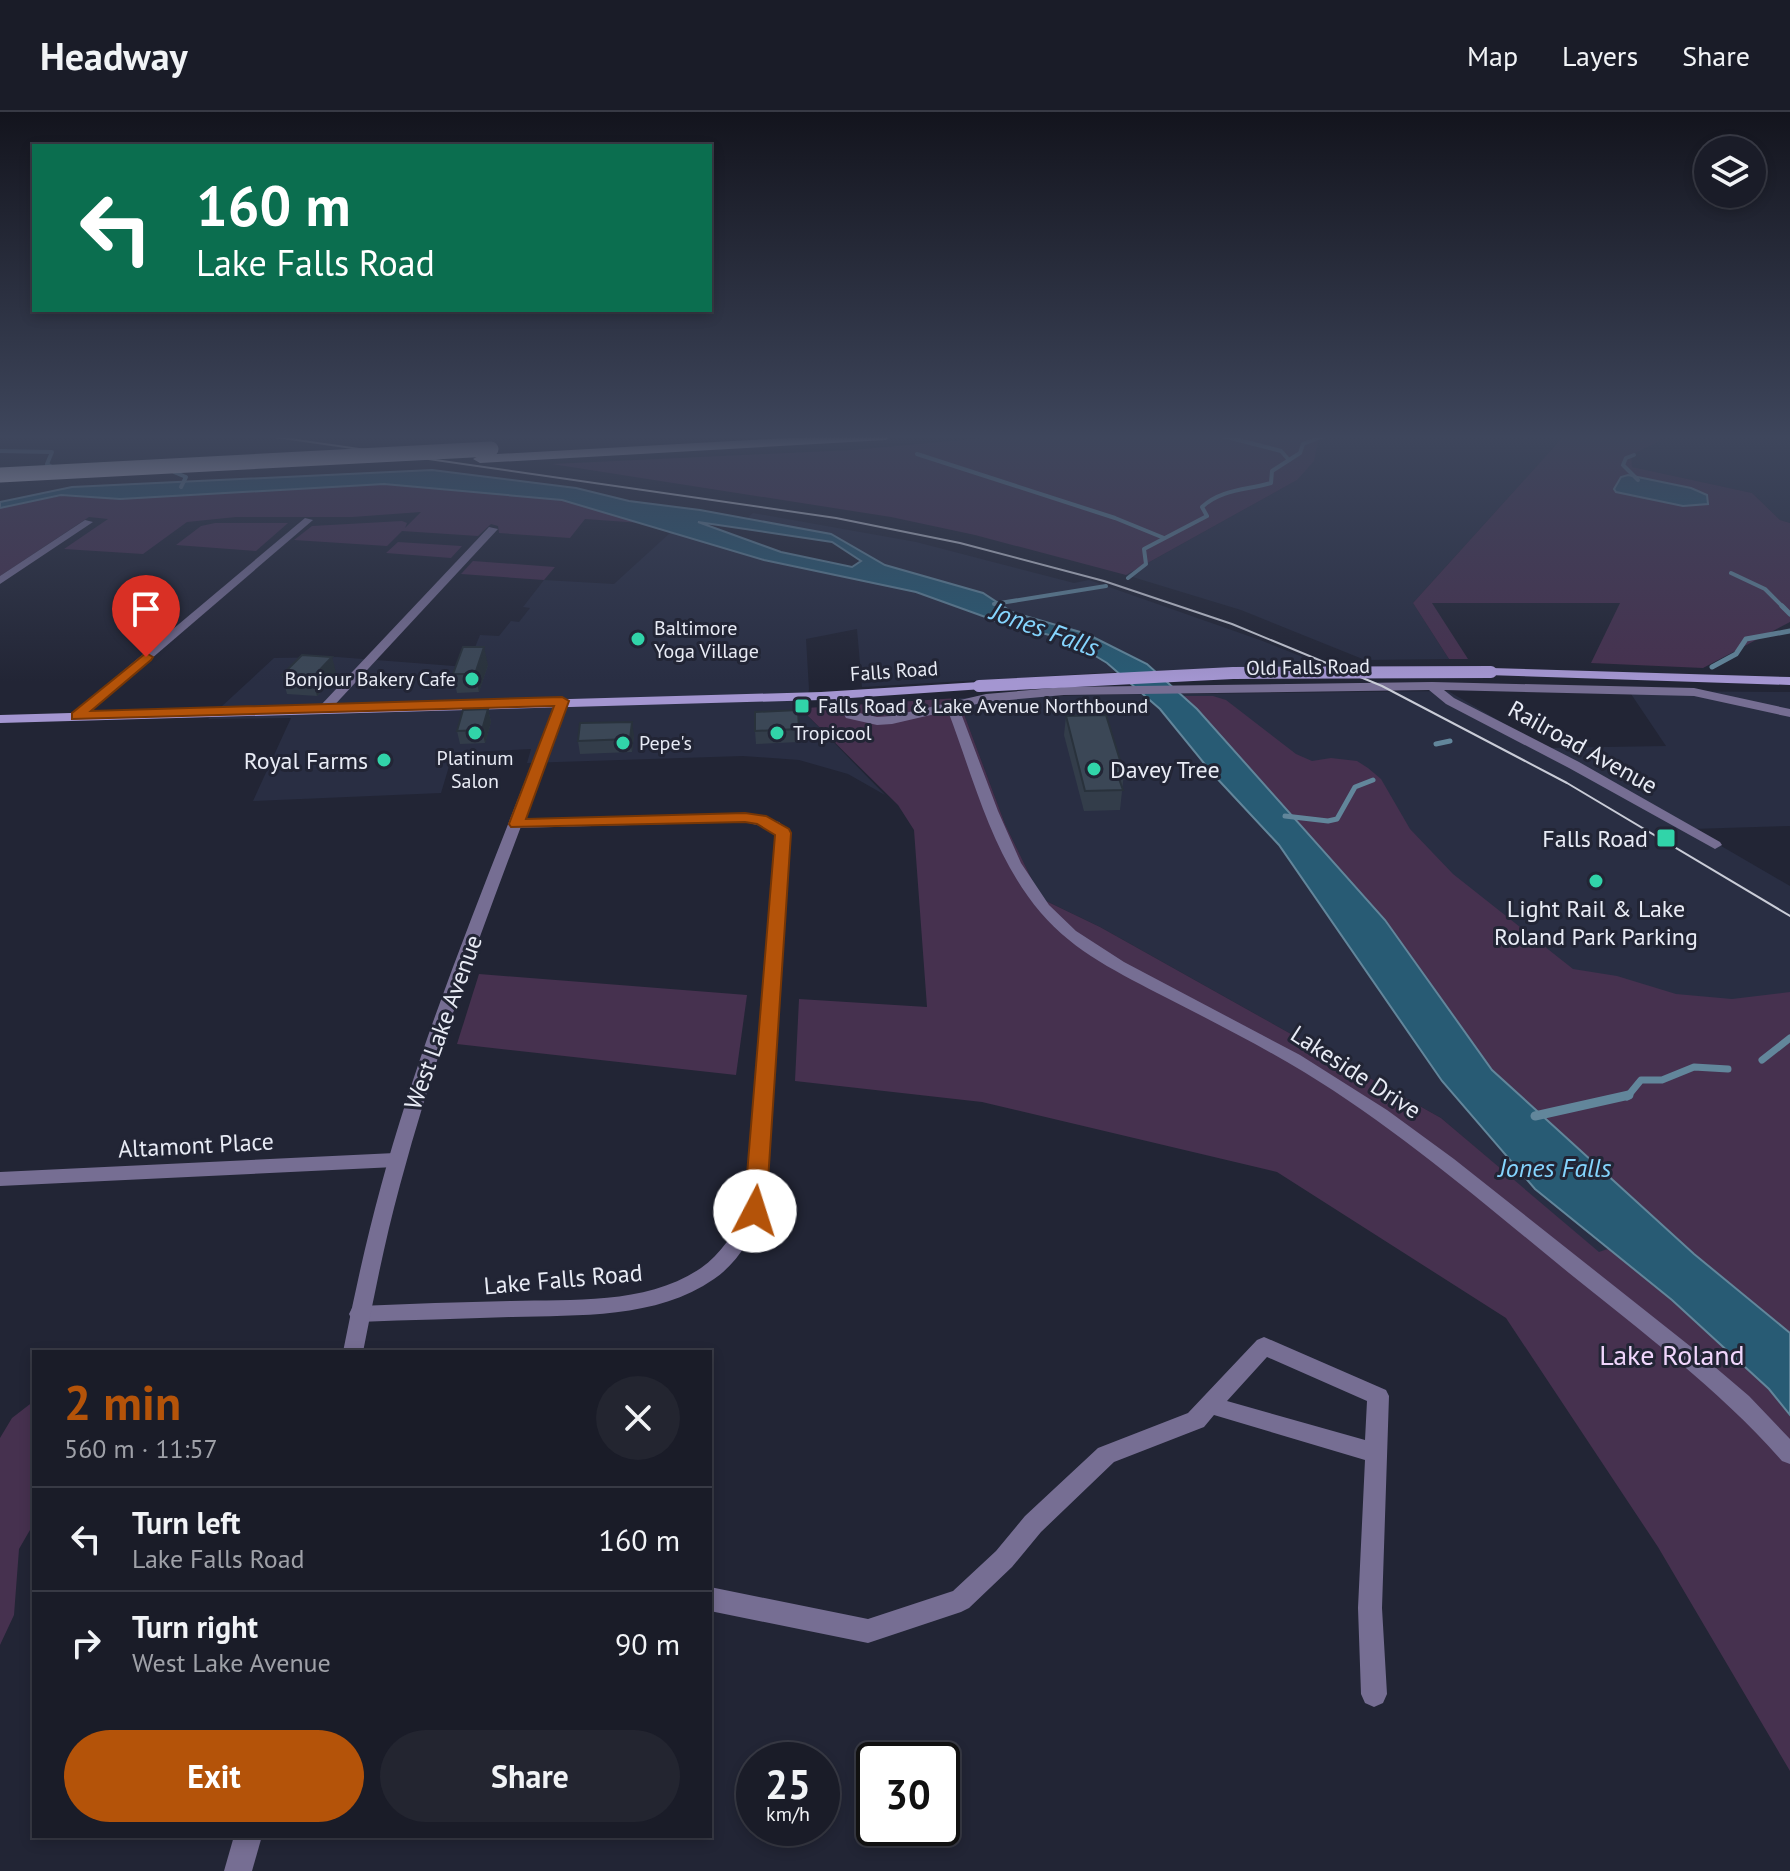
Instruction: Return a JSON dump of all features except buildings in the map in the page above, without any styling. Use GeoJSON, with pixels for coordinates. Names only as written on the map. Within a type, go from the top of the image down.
{"type":"FeatureCollection","features":[{"type":"Feature","properties":{"kind":"main road","name":"Falls Road"},"geometry":{"type":"LineString","coordinates":[[0,719],[839,695],[1247,672],[1491,672],[1789,683]]}},
{"type":"Feature","properties":{"kind":"street"},"geometry":{"type":"LineString","coordinates":[[77,716],[308,520]]}},
{"type":"Feature","properties":{"kind":"street"},"geometry":{"type":"LineString","coordinates":[[0,581],[88,522]]}},
{"type":"Feature","properties":{"kind":"street"},"geometry":{"type":"LineString","coordinates":[[325,708],[493,529]]}},
{"type":"Feature","properties":{"kind":"street","name":"Old Falls Road"},"geometry":{"type":"LineString","coordinates":[[839,695],[850,715],[877,721],[1008,695],[1432,686],[1671,690],[1719,696],[1767,710],[1790,713]]}},
{"type":"Feature","properties":{"kind":"street","name":"Railroad Avenue"},"geometry":{"type":"LineString","coordinates":[[1432,686],[1443,697],[1574,765],[1715,845]]}},
{"type":"Feature","properties":{"kind":"street","name":"West Lake Avenue"},"geometry":{"type":"LineString","coordinates":[[353,1350],[395,1160],[441,1019],[562,701]]}},
{"type":"Feature","properties":{"kind":"street","name":"Lakeside Drive"},"geometry":{"type":"LineString","coordinates":[[952,705],[1009,849],[1036,898],[1057,922],[1108,959],[1282,1051],[1438,1156],[1683,1353],[1758,1420],[1790,1454]]}},
{"type":"Feature","properties":{"kind":"street","name":"Lake Falls Road"},"geometry":{"type":"LineString","coordinates":[[359,1314],[560,1308],[627,1303],[667,1293],[699,1279],[721,1263],[741,1240],[755,1211],[783,833],[761,819],[745,818],[516,824]]}},
{"type":"Feature","properties":{"kind":"street","name":"Altamont Place"},"geometry":{"type":"LineString","coordinates":[[0,1179],[395,1160]]}},
{"type":"Feature","properties":{"kind":"street"},"geometry":{"type":"LineString","coordinates":[[712,1599],[868,1631],[961,1600],[1004,1559],[1033,1524],[1106,1455],[1196,1420],[1264,1346],[1378,1396],[1370,1608],[1374,1694]]}},
{"type":"Feature","properties":{"kind":"street"},"geometry":{"type":"LineString","coordinates":[[1210,1405],[1375,1453]]}},
{"type":"Feature","properties":{"kind":"street"},"geometry":{"type":"LineString","coordinates":[[238,1871],[247,1838]]}},
{"type":"Feature","properties":{"kind":"shaded area"},"geometry":{"type":"Polygon","coordinates":[[[782,518],[916,542],[1074,583],[1089,580],[1328,667],[1155,671],[1087,634],[1012,612],[982,593],[885,565],[831,534],[745,520],[782,518]]]}},
{"type":"Feature","properties":{"kind":"shaded area"},"geometry":{"type":"Polygon","coordinates":[[[1228,518],[1490,518],[1413,603],[1449,659],[1365,660],[1241,610],[1126,575],[1228,518]]]}},
{"type":"Feature","properties":{"kind":"shaded area"},"geometry":{"type":"Polygon","coordinates":[[[671,532],[764,560],[916,592],[1001,623],[1069,640],[1091,651],[1117,672],[862,687],[857,629],[806,639],[808,716],[885,795],[848,774],[799,760],[743,756],[527,763],[531,749],[453,753],[441,793],[253,801],[291,718],[208,719],[274,658],[337,657],[467,667],[480,635],[499,636],[511,621],[519,622],[530,608],[523,607],[544,580],[614,584],[671,532]]]}},
{"type":"Feature","properties":{"kind":"shaded area"},"geometry":{"type":"Polygon","coordinates":[[[1448,691],[1546,748],[1666,746],[1629,691],[1790,692],[1790,826],[1692,829],[1790,886],[1790,1183],[1313,841],[1181,694],[1448,691]]]}},
{"type":"Feature","properties":{"kind":"shaded area"},"geometry":{"type":"Polygon","coordinates":[[[1143,694],[1160,709],[1212,773],[1279,845],[1535,1189],[1609,1249],[1599,1253],[1441,1118],[1100,927],[1046,901],[1034,884],[1005,824],[958,698],[1143,694]]]}},
{"type":"Feature","properties":{"kind":"green space"},"geometry":{"type":"Polygon","coordinates":[[[0,518],[87,518],[0,576],[0,518]]]}},
{"type":"Feature","properties":{"kind":"green space"},"geometry":{"type":"Polygon","coordinates":[[[99,518],[225,518],[187,522],[143,554],[64,549],[108,519],[99,518]]]}},
{"type":"Feature","properties":{"kind":"green space"},"geometry":{"type":"Polygon","coordinates":[[[415,518],[624,518],[641,523],[585,519],[570,538],[499,533],[498,526],[491,524],[478,536],[402,531],[387,546],[294,540],[312,526],[402,521],[407,523],[405,528],[415,518]]]}},
{"type":"Feature","properties":{"kind":"green space"},"geometry":{"type":"Polygon","coordinates":[[[896,518],[1228,518],[1126,575],[975,535],[896,518]]]}},
{"type":"Feature","properties":{"kind":"green space"},"geometry":{"type":"Polygon","coordinates":[[[1490,518],[1778,518],[1790,523],[1790,622],[1703,668],[1591,663],[1620,603],[1432,603],[1468,659],[1449,659],[1413,603],[1490,518]]]}},
{"type":"Feature","properties":{"kind":"green space"},"geometry":{"type":"Polygon","coordinates":[[[215,523],[288,523],[256,551],[176,545],[201,526],[215,523]]]}},
{"type":"Feature","properties":{"kind":"green space"},"geometry":{"type":"Polygon","coordinates":[[[398,542],[462,546],[451,558],[386,553],[398,542]]]}},
{"type":"Feature","properties":{"kind":"green space"},"geometry":{"type":"Polygon","coordinates":[[[473,561],[555,567],[544,580],[461,574],[473,561]]]}},
{"type":"Feature","properties":{"kind":"green space","name":"Lake Roland"},"geometry":{"type":"Polygon","coordinates":[[[1183,696],[1213,696],[1226,700],[1296,754],[1312,761],[1331,758],[1357,761],[1368,768],[1381,779],[1410,829],[1453,874],[1573,969],[1617,976],[1676,994],[1732,999],[1790,992],[1790,1771],[1658,1547],[1506,1318],[1277,1172],[982,1102],[795,1081],[799,999],[927,1007],[914,830],[898,805],[808,716],[806,708],[958,698],[1005,824],[1034,884],[1046,901],[1100,927],[1441,1118],[1599,1252],[1664,1229],[1491,1070],[1385,920],[1183,696]]]}},
{"type":"Feature","properties":{"kind":"green space"},"geometry":{"type":"Polygon","coordinates":[[[479,974],[747,995],[736,1075],[457,1044],[479,974]]]}},
{"type":"Feature","properties":{"kind":"green space"},"geometry":{"type":"Polygon","coordinates":[[[32,1403],[32,1526],[19,1549],[14,1615],[0,1645],[0,1438],[12,1418],[32,1403]]]}},
{"type":"Feature","properties":{"kind":"water","name":"Jones Falls"},"geometry":{"type":"Polygon","coordinates":[[[623,518],[744,518],[831,534],[885,565],[983,593],[1012,612],[1087,634],[1147,664],[1197,709],[1385,920],[1492,1070],[1694,1254],[1790,1333],[1790,1415],[1769,1389],[1672,1300],[1535,1189],[1442,1081],[1279,845],[1212,773],[1160,709],[1107,663],[1069,640],[1002,623],[916,592],[764,560],[623,518]],[[698,522],[781,552],[852,567],[861,561],[832,542],[698,522]]]}},
{"type":"Feature","properties":{"kind":"waterway"},"geometry":{"type":"LineString","coordinates":[[1115,518],[1164,538]]}},
{"type":"Feature","properties":{"kind":"waterway"},"geometry":{"type":"LineString","coordinates":[[1128,578],[1146,564],[1144,549],[1203,518]]}},
{"type":"Feature","properties":{"kind":"waterway"},"geometry":{"type":"LineString","coordinates":[[1731,573],[1765,589],[1790,614]]}},
{"type":"Feature","properties":{"kind":"waterway"},"geometry":{"type":"LineString","coordinates":[[994,604],[1106,586]]}},
{"type":"Feature","properties":{"kind":"waterway"},"geometry":{"type":"LineString","coordinates":[[1712,667],[1736,654],[1746,639],[1790,631]]}},
{"type":"Feature","properties":{"kind":"waterway"},"geometry":{"type":"LineString","coordinates":[[1436,744],[1450,741]]}},
{"type":"Feature","properties":{"kind":"waterway"},"geometry":{"type":"LineString","coordinates":[[1285,816],[1328,821],[1337,819],[1355,787],[1373,780]]}},
{"type":"Feature","properties":{"kind":"waterway"},"geometry":{"type":"LineString","coordinates":[[1762,1060],[1790,1038]]}},
{"type":"Feature","properties":{"kind":"waterway"},"geometry":{"type":"LineString","coordinates":[[1629,1095],[1641,1080],[1662,1080],[1694,1067],[1728,1069]]}},
{"type":"Feature","properties":{"kind":"waterway"},"geometry":{"type":"LineString","coordinates":[[1535,1116],[1629,1095]]}},
{"type":"Feature","properties":{"kind":"tram line"},"geometry":{"type":"LineString","coordinates":[[836,518],[960,543],[1104,581],[1232,624],[1382,686],[1567,783],[1790,916]]}},
{"type":"Feature","properties":{"kind":"place","name":"Baltimore Yoga Village"},"geometry":{"type":"Point","coordinates":[638,639]}},
{"type":"Feature","properties":{"kind":"place","name":"Bonjour Bakery Cafe"},"geometry":{"type":"Point","coordinates":[472,679]}},
{"type":"Feature","properties":{"kind":"place","name":"Falls Road & Lake Avenue Northbound"},"geometry":{"type":"Point","coordinates":[802,706]}},
{"type":"Feature","properties":{"kind":"place","name":"Platinum Salon"},"geometry":{"type":"Point","coordinates":[475,733]}},
{"type":"Feature","properties":{"kind":"place","name":"Tropicool"},"geometry":{"type":"Point","coordinates":[777,733]}},
{"type":"Feature","properties":{"kind":"place","name":"Pepe's"},"geometry":{"type":"Point","coordinates":[623,743]}},
{"type":"Feature","properties":{"kind":"place","name":"Royal Farms"},"geometry":{"type":"Point","coordinates":[384,760]}},
{"type":"Feature","properties":{"kind":"place","name":"Davey Tree"},"geometry":{"type":"Point","coordinates":[1094,769]}},
{"type":"Feature","properties":{"kind":"place","name":"Falls Road"},"geometry":{"type":"Point","coordinates":[1666,838]}},
{"type":"Feature","properties":{"kind":"place","name":"Light Rail & Lake Roland Park Parking"},"geometry":{"type":"Point","coordinates":[1596,881]}},
{"type":"Feature","properties":{"kind":"route"},"geometry":{"type":"LineString","coordinates":[[146,657],[77,716],[562,701],[516,824],[745,818],[761,819],[783,833],[785,842],[755,1211]]}}]}
